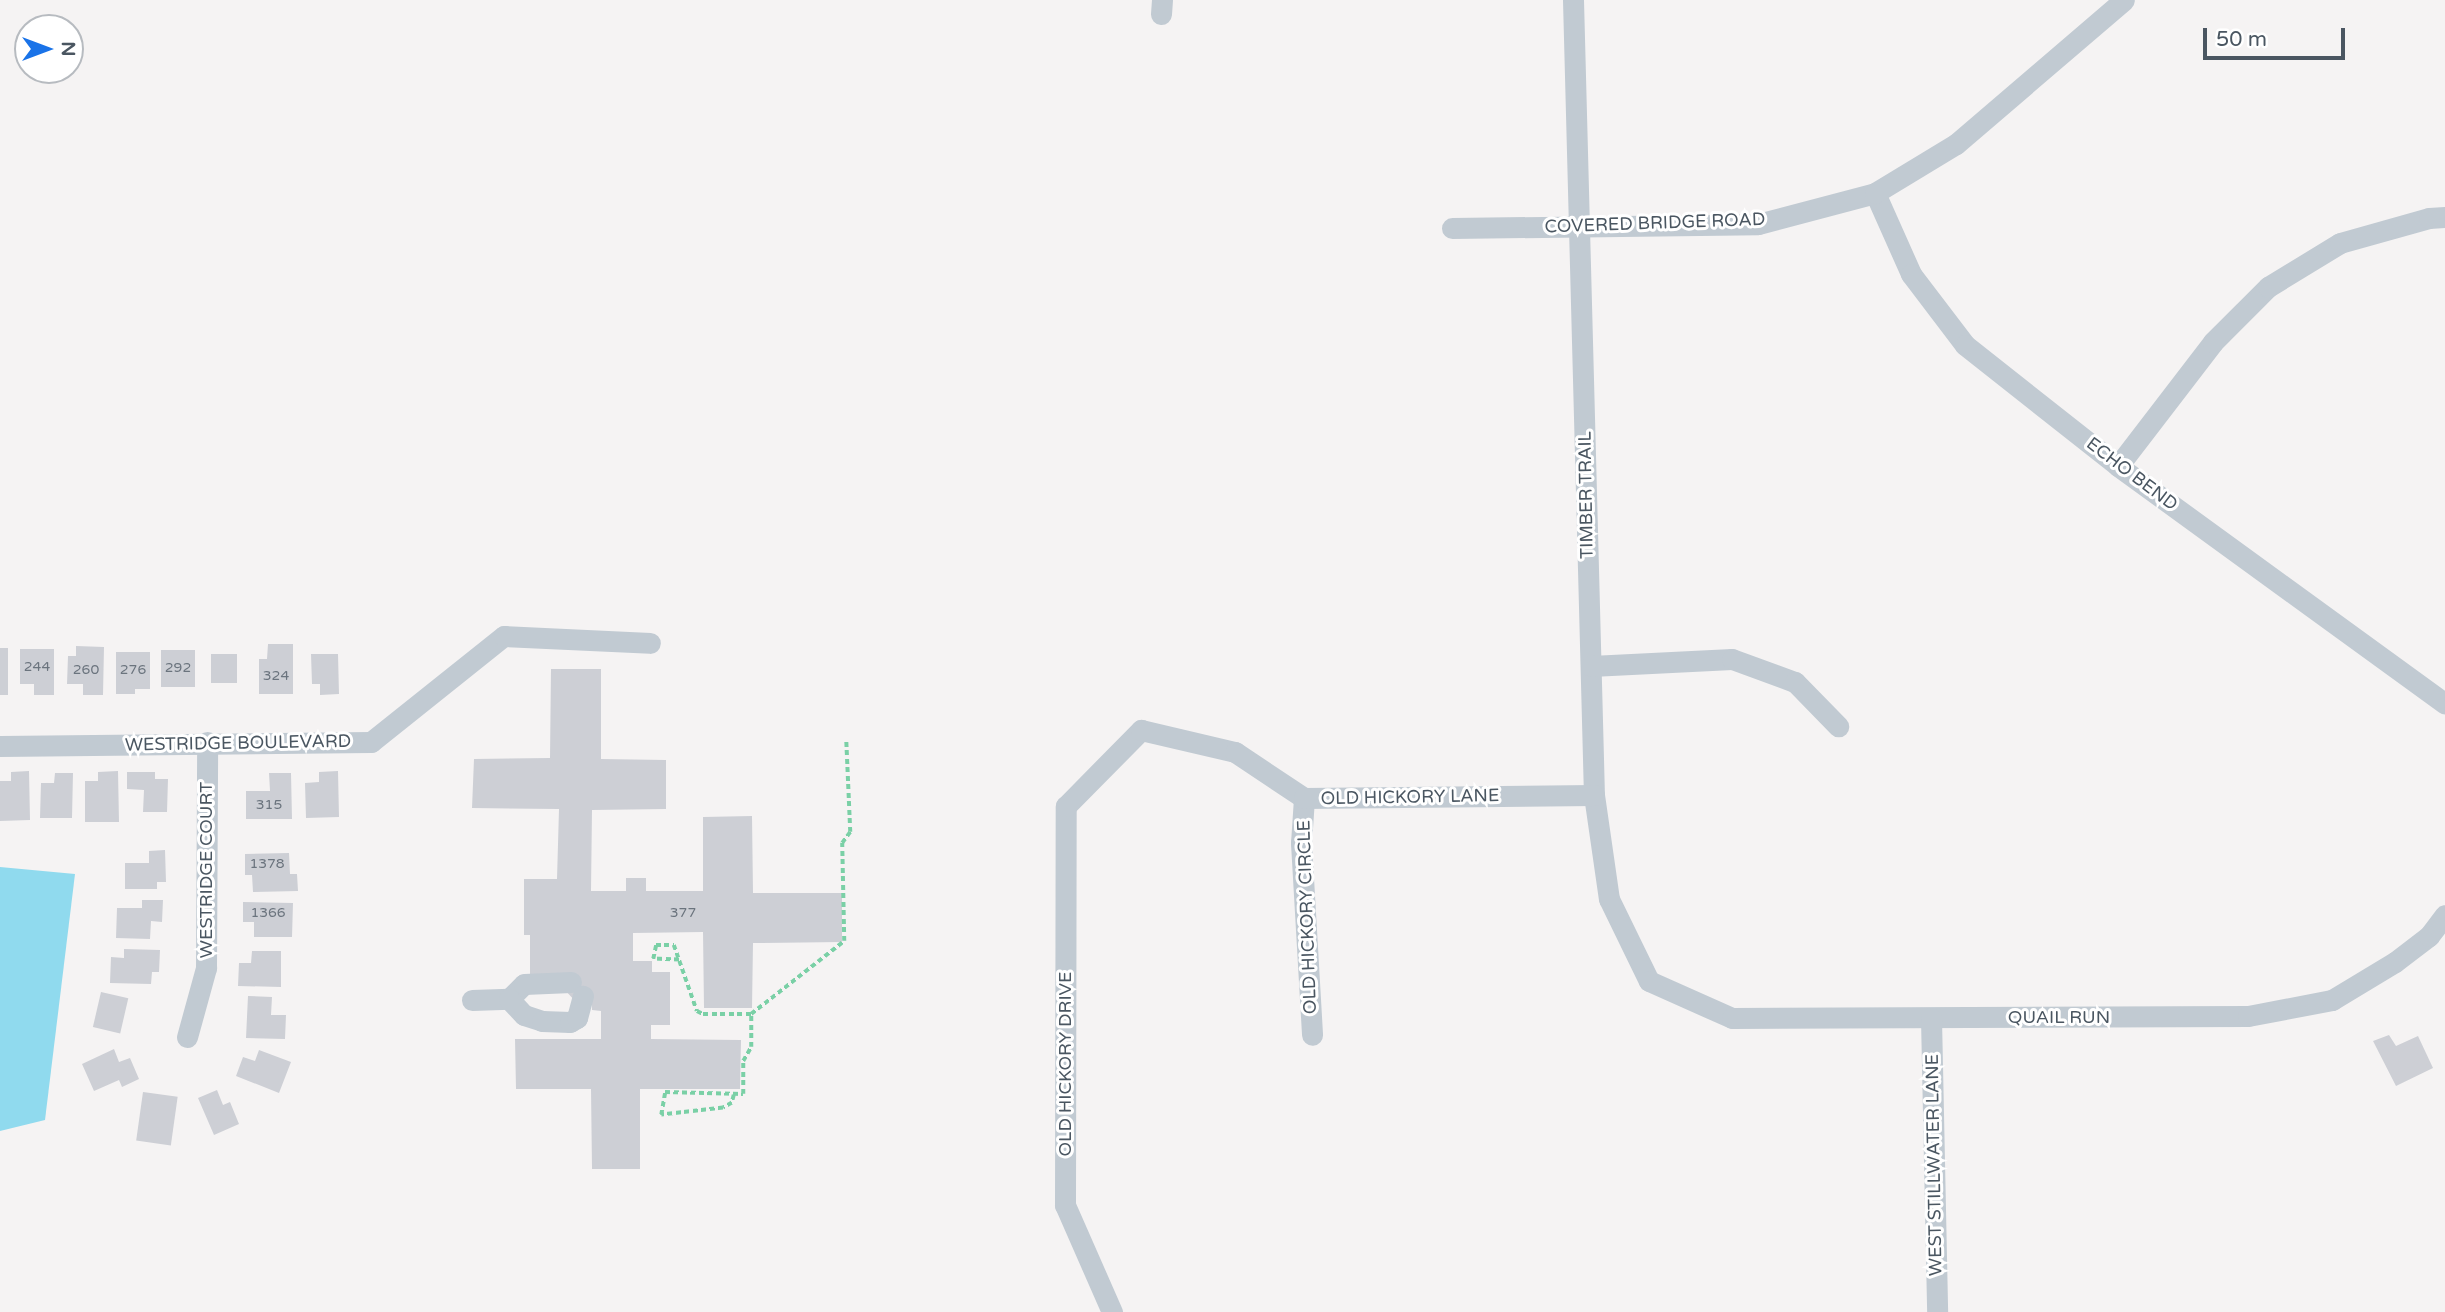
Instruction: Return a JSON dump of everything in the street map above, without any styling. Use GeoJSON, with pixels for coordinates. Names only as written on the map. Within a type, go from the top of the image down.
{"type":"FeatureCollection","features":[{"type":"Feature","properties":{"kind":"street","name":"TIMBER TRAIL"},"geometry":{"type":"LineString","coordinates":[[1573,0],[1594,795],[1609,899],[1649,981]]}},
{"type":"Feature","properties":{"kind":"street","name":"COVERED BRIDGE ROAD"},"geometry":{"type":"LineString","coordinates":[[1452,228],[1758,224],[1875,193],[1956,144],[2124,0]]}},
{"type":"Feature","properties":{"kind":"street","name":"ECHO BEND"},"geometry":{"type":"LineString","coordinates":[[1875,193],[1910,274],[1965,345],[2118,466],[2445,704]]}},
{"type":"Feature","properties":{"kind":"street"},"geometry":{"type":"LineString","coordinates":[[2118,466],[2213,342],[2268,287],[2340,243],[2429,218],[2445,217]]}},
{"type":"Feature","properties":{"kind":"street","name":"WESTRIDGE BOULEVARD"},"geometry":{"type":"LineString","coordinates":[[0,746],[371,741],[504,636],[650,643]]}},
{"type":"Feature","properties":{"kind":"street"},"geometry":{"type":"LineString","coordinates":[[1591,666],[1732,659],[1796,682],[1838,726]]}},
{"type":"Feature","properties":{"kind":"street","name":"OLD HICKORY LANE"},"geometry":{"type":"LineString","coordinates":[[1066,806],[1141,730],[1235,751],[1304,798],[1594,795]]}},
{"type":"Feature","properties":{"kind":"street","name":"WESTRIDGE COURT"},"geometry":{"type":"LineString","coordinates":[[187,1037],[206,968],[207,742]]}},
{"type":"Feature","properties":{"kind":"street","name":"OLD HICKORY CIRCLE"},"geometry":{"type":"LineString","coordinates":[[1304,798],[1301,843],[1312,1035]]}},
{"type":"Feature","properties":{"kind":"street","name":"OLD HICKORY DRIVE"},"geometry":{"type":"LineString","coordinates":[[1066,806],[1065,1205],[1112,1312]]}},
{"type":"Feature","properties":{"kind":"street","name":"QUAIL RUN"},"geometry":{"type":"LineString","coordinates":[[1649,981],[1732,1018],[2248,1016],[2332,1000],[2395,962],[2429,936],[2445,915]]}},
{"type":"Feature","properties":{"kind":"street"},"geometry":{"type":"LineString","coordinates":[[472,1000],[509,999],[524,984],[577,989],[577,1018],[570,1022],[542,1021],[524,1015],[509,999]]}},
{"type":"Feature","properties":{"kind":"street","name":"WEST STILLWATER LANE"},"geometry":{"type":"LineString","coordinates":[[1931,1018],[1937,1312]]}},
{"type":"Feature","properties":{"kind":"path"},"geometry":{"type":"LineString","coordinates":[[679,960],[653,959],[656,945],[674,945],[697,1011],[703,1014],[751,1014],[844,941],[842,843],[850,831],[846,740]]}},
{"type":"Feature","properties":{"kind":"path"},"geometry":{"type":"LineString","coordinates":[[734,1095],[732,1103],[723,1108],[661,1115],[665,1092],[743,1094],[743,1062],[751,1047],[751,1014]]}},
{"type":"Feature","properties":{"kind":"water"},"geometry":{"type":"Polygon","coordinates":[[[0,867],[75,874],[45,1120],[0,1131],[0,867]]]}},
{"type":"Feature","properties":{"kind":"building"},"geometry":{"type":"Polygon","coordinates":[[[268,644],[293,644],[293,694],[259,694],[259,659],[267,659],[268,644]]]}},
{"type":"Feature","properties":{"kind":"building"},"geometry":{"type":"Polygon","coordinates":[[[76,646],[104,647],[103,695],[83,695],[83,684],[67,684],[68,656],[76,656],[76,646]]]}},
{"type":"Feature","properties":{"kind":"building"},"geometry":{"type":"Polygon","coordinates":[[[0,648],[8,648],[8,695],[0,695],[0,648]]]}},
{"type":"Feature","properties":{"kind":"building"},"geometry":{"type":"Polygon","coordinates":[[[20,649],[54,649],[54,695],[34,695],[34,684],[20,684],[20,649]]]}},
{"type":"Feature","properties":{"kind":"building"},"geometry":{"type":"Polygon","coordinates":[[[161,650],[195,650],[195,687],[161,687],[161,650]]]}},
{"type":"Feature","properties":{"kind":"building"},"geometry":{"type":"Polygon","coordinates":[[[116,652],[150,652],[150,689],[135,689],[135,694],[116,694],[116,652]]]}},
{"type":"Feature","properties":{"kind":"building"},"geometry":{"type":"Polygon","coordinates":[[[211,654],[237,654],[237,683],[211,683],[211,654]]]}},
{"type":"Feature","properties":{"kind":"building"},"geometry":{"type":"Polygon","coordinates":[[[311,654],[338,654],[339,694],[320,695],[320,684],[312,684],[311,654]]]}},
{"type":"Feature","properties":{"kind":"building"},"geometry":{"type":"Polygon","coordinates":[[[551,669],[601,669],[601,759],[666,760],[666,809],[592,810],[591,891],[626,891],[626,878],[646,878],[646,891],[703,891],[703,817],[752,816],[753,893],[842,893],[842,942],[753,943],[752,1008],[704,1008],[703,932],[633,933],[633,961],[652,961],[652,972],[670,972],[670,1025],[651,1025],[651,1039],[741,1040],[740,1089],[640,1089],[640,1169],[592,1169],[591,1089],[516,1089],[515,1039],[601,1039],[601,1011],[592,1010],[592,999],[576,1002],[564,989],[530,975],[530,935],[524,935],[524,879],[557,879],[559,809],[472,808],[474,759],[550,758],[551,669]]]}},
{"type":"Feature","properties":{"kind":"building"},"geometry":{"type":"Polygon","coordinates":[[[29,771],[30,820],[0,821],[0,781],[11,781],[11,772],[29,771]]]}},
{"type":"Feature","properties":{"kind":"building"},"geometry":{"type":"Polygon","coordinates":[[[118,771],[119,822],[85,822],[85,781],[98,781],[98,772],[118,771]]]}},
{"type":"Feature","properties":{"kind":"building"},"geometry":{"type":"Polygon","coordinates":[[[338,771],[339,817],[306,818],[305,783],[319,782],[319,772],[338,771]]]}},
{"type":"Feature","properties":{"kind":"building"},"geometry":{"type":"Polygon","coordinates":[[[127,772],[155,772],[155,779],[168,779],[167,812],[143,812],[144,790],[127,789],[127,772]]]}},
{"type":"Feature","properties":{"kind":"building"},"geometry":{"type":"Polygon","coordinates":[[[55,773],[73,773],[72,818],[40,818],[41,783],[54,783],[55,773]]]}},
{"type":"Feature","properties":{"kind":"building"},"geometry":{"type":"Polygon","coordinates":[[[269,773],[291,773],[292,819],[246,819],[246,791],[270,791],[269,773]]]}},
{"type":"Feature","properties":{"kind":"building"},"geometry":{"type":"Polygon","coordinates":[[[165,850],[166,882],[157,882],[157,889],[125,889],[125,863],[149,863],[149,851],[165,850]]]}},
{"type":"Feature","properties":{"kind":"building"},"geometry":{"type":"Polygon","coordinates":[[[289,853],[290,874],[297,874],[298,891],[253,892],[252,875],[245,875],[245,854],[289,853]]]}},
{"type":"Feature","properties":{"kind":"building"},"geometry":{"type":"Polygon","coordinates":[[[142,900],[163,900],[162,922],[151,921],[150,939],[116,938],[117,908],[142,908],[142,900]]]}},
{"type":"Feature","properties":{"kind":"building"},"geometry":{"type":"Polygon","coordinates":[[[243,902],[293,903],[292,937],[254,937],[254,922],[243,922],[243,902]]]}},
{"type":"Feature","properties":{"kind":"building"},"geometry":{"type":"Polygon","coordinates":[[[124,949],[160,950],[159,972],[152,972],[151,984],[110,983],[111,957],[124,958],[124,949]]]}},
{"type":"Feature","properties":{"kind":"building"},"geometry":{"type":"Polygon","coordinates":[[[252,951],[281,951],[281,987],[238,986],[239,963],[251,963],[252,951]]]}},
{"type":"Feature","properties":{"kind":"building"},"geometry":{"type":"Polygon","coordinates":[[[101,992],[128,998],[120,1033],[93,1027],[101,992]]]}},
{"type":"Feature","properties":{"kind":"building"},"geometry":{"type":"Polygon","coordinates":[[[248,996],[272,997],[271,1015],[286,1015],[285,1039],[246,1038],[248,996]]]}},
{"type":"Feature","properties":{"kind":"building"},"geometry":{"type":"Polygon","coordinates":[[[2389,1035],[2396,1046],[2418,1036],[2433,1068],[2396,1086],[2373,1041],[2389,1035]]]}},
{"type":"Feature","properties":{"kind":"building"},"geometry":{"type":"Polygon","coordinates":[[[114,1049],[119,1062],[130,1058],[139,1079],[122,1087],[119,1080],[94,1091],[82,1064],[114,1049]]]}},
{"type":"Feature","properties":{"kind":"building"},"geometry":{"type":"Polygon","coordinates":[[[259,1050],[291,1062],[279,1093],[236,1076],[243,1057],[255,1061],[259,1050]]]}},
{"type":"Feature","properties":{"kind":"building"},"geometry":{"type":"Polygon","coordinates":[[[217,1090],[223,1105],[230,1102],[239,1124],[214,1135],[198,1098],[217,1090]]]}},
{"type":"Feature","properties":{"kind":"building"},"geometry":{"type":"Polygon","coordinates":[[[143,1092],[178,1097],[171,1145],[136,1141],[143,1092]]]}}]}
